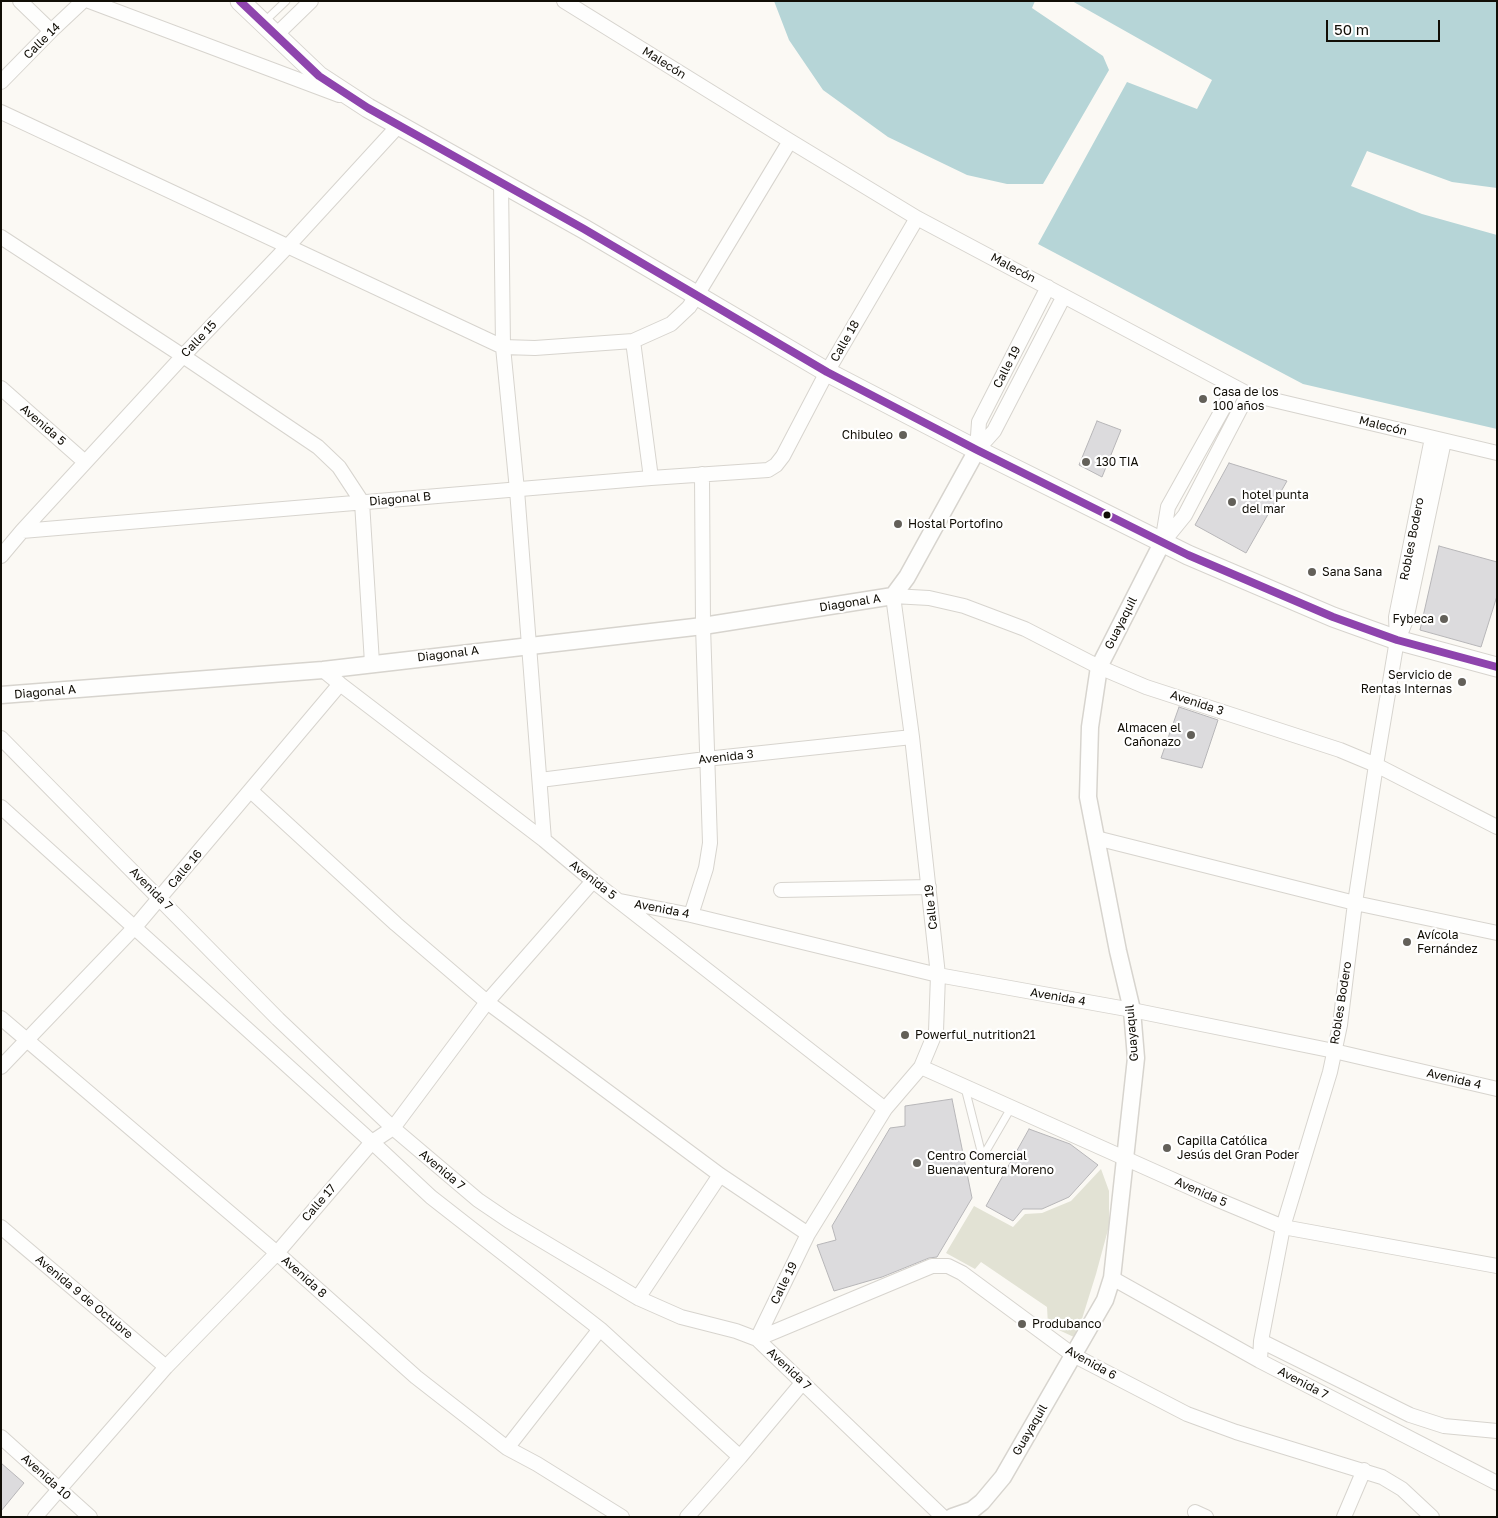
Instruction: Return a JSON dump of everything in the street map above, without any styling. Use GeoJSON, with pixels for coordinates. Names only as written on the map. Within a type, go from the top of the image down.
{"type":"FeatureCollection","features":[{"type":"Feature","properties":{"kind":"main road"},"geometry":{"type":"LineString","coordinates":[[240,1],[320,76],[362,104],[584,228],[827,372],[974,456],[1162,542],[1333,617],[1397,640],[1497,667]]}},
{"type":"Feature","properties":{"kind":"street"},"geometry":{"type":"LineString","coordinates":[[20,1],[51,31]]}},
{"type":"Feature","properties":{"kind":"street","name":"Calle 14"},"geometry":{"type":"LineString","coordinates":[[1,82],[83,1]]}},
{"type":"Feature","properties":{"kind":"street"},"geometry":{"type":"LineString","coordinates":[[90,1],[362,104]]}},
{"type":"Feature","properties":{"kind":"street"},"geometry":{"type":"LineString","coordinates":[[269,30],[312,1]]}},
{"type":"Feature","properties":{"kind":"street","name":"Malecón"},"geometry":{"type":"LineString","coordinates":[[564,1],[917,218],[1248,394],[1497,454]]}},
{"type":"Feature","properties":{"kind":"street"},"geometry":{"type":"LineString","coordinates":[[1,112],[503,347],[535,348],[633,341],[671,324],[689,307],[697,295],[790,141]]}},
{"type":"Feature","properties":{"kind":"street","name":"Calle 15"},"geometry":{"type":"LineString","coordinates":[[1,556],[85,462],[399,125]]}},
{"type":"Feature","properties":{"kind":"street"},"geometry":{"type":"LineString","coordinates":[[501,182],[503,347],[517,490],[544,840]]}},
{"type":"Feature","properties":{"kind":"street","name":"Calle 18"},"geometry":{"type":"LineString","coordinates":[[776,465],[783,456],[827,372],[917,218]]}},
{"type":"Feature","properties":{"kind":"street"},"geometry":{"type":"LineString","coordinates":[[1,237],[318,447],[339,467],[362,502],[372,663]]}},
{"type":"Feature","properties":{"kind":"street","name":"Calle 19"},"geometry":{"type":"LineString","coordinates":[[974,456],[979,422],[1048,287]]}},
{"type":"Feature","properties":{"kind":"street","name":"Calle 19"},"geometry":{"type":"LineString","coordinates":[[757,1339],[808,1234],[885,1108],[921,1067],[936,1030],[938,975],[912,737],[893,596],[907,577],[974,456],[994,431],[1064,296]]}},
{"type":"Feature","properties":{"kind":"street"},"geometry":{"type":"LineString","coordinates":[[633,341],[651,478]]}},
{"type":"Feature","properties":{"kind":"street","name":"Guayaquil"},"geometry":{"type":"LineString","coordinates":[[1162,542],[1168,507],[1235,387]]}},
{"type":"Feature","properties":{"kind":"street","name":"Avenida 5"},"geometry":{"type":"LineString","coordinates":[[1,388],[85,462]]}},
{"type":"Feature","properties":{"kind":"street","name":"Guayaquil"},"geometry":{"type":"LineString","coordinates":[[952,1517],[972,1510],[982,1502],[1003,1477],[1105,1300],[1112,1278],[1136,1058],[1132,1010],[1088,797],[1090,726],[1098,667],[1162,542],[1185,515],[1248,394]]}},
{"type":"Feature","properties":{"kind":"street","name":"Robles Bodero"},"geometry":{"type":"LineString","coordinates":[[1260,1361],[1261,1341],[1283,1227],[1330,1072],[1340,1025],[1355,902],[1397,640],[1396,617],[1438,439]]}},
{"type":"Feature","properties":{"kind":"street","name":"Diagonal B"},"geometry":{"type":"LineString","coordinates":[[22,531],[651,478],[768,470],[776,465]]}},
{"type":"Feature","properties":{"kind":"street"},"geometry":{"type":"LineString","coordinates":[[691,914],[706,868],[710,843],[702,626],[702,474]]}},
{"type":"Feature","properties":{"kind":"street","name":"Diagonal A"},"geometry":{"type":"LineString","coordinates":[[1,695],[323,670],[702,626],[893,596]]}},
{"type":"Feature","properties":{"kind":"street","name":"Avenida 3"},"geometry":{"type":"LineString","coordinates":[[893,596],[929,598],[964,606],[1025,629],[1098,667],[1146,687],[1340,750],[1376,765],[1497,827]]}},
{"type":"Feature","properties":{"kind":"street","name":"Avenida 5"},"geometry":{"type":"LineString","coordinates":[[323,670],[544,840],[593,881],[885,1108]]}},
{"type":"Feature","properties":{"kind":"street","name":"Calle 16"},"geometry":{"type":"LineString","coordinates":[[1,1067],[135,927],[340,684]]}},
{"type":"Feature","properties":{"kind":"street","name":"Avenida 3"},"geometry":{"type":"LineString","coordinates":[[540,780],[706,759],[912,737]]}},
{"type":"Feature","properties":{"kind":"street","name":"Avenida 7"},"geometry":{"type":"LineString","coordinates":[[1,738],[278,1019],[393,1128],[478,1200],[509,1221],[638,1298],[681,1317],[736,1331],[757,1339],[943,1517]]}},
{"type":"Feature","properties":{"kind":"street"},"geometry":{"type":"LineString","coordinates":[[251,791],[396,924],[487,1002],[720,1175],[808,1234]]}},
{"type":"Feature","properties":{"kind":"street","name":"Avenida 7"},"geometry":{"type":"LineString","coordinates":[[1,807],[431,1197],[600,1329],[740,1457]]}},
{"type":"Feature","properties":{"kind":"street"},"geometry":{"type":"LineString","coordinates":[[1096,838],[1355,902],[1497,933]]}},
{"type":"Feature","properties":{"kind":"street","name":"Calle 17"},"geometry":{"type":"LineString","coordinates":[[35,1517],[166,1367],[276,1253],[372,1142],[393,1128],[487,1002],[593,881]]}},
{"type":"Feature","properties":{"kind":"street"},"geometry":{"type":"LineString","coordinates":[[781,890],[929,887]]}},
{"type":"Feature","properties":{"kind":"street","name":"Avenida 4"},"geometry":{"type":"LineString","coordinates":[[620,901],[691,914],[938,975],[1132,1010],[1334,1051],[1497,1089]]}},
{"type":"Feature","properties":{"kind":"street","name":"Avenida 8"},"geometry":{"type":"LineString","coordinates":[[1,1018],[276,1253],[416,1377],[507,1448],[537,1464],[622,1517]]}},
{"type":"Feature","properties":{"kind":"street","name":"Avenida 5"},"geometry":{"type":"LineString","coordinates":[[921,1067],[1283,1227],[1497,1266]]}},
{"type":"Feature","properties":{"kind":"street"},"geometry":{"type":"LineString","coordinates":[[638,1298],[720,1175]]}},
{"type":"Feature","properties":{"kind":"street","name":"Avenida 9 de Octubre"},"geometry":{"type":"LineString","coordinates":[[1,1227],[166,1367]]}},
{"type":"Feature","properties":{"kind":"street","name":"Avenida 6"},"geometry":{"type":"LineString","coordinates":[[757,1339],[932,1266],[948,1266],[962,1273],[1073,1355],[1187,1414],[1236,1432],[1382,1476],[1402,1489],[1432,1517]]}},
{"type":"Feature","properties":{"kind":"street","name":"Avenida 7"},"geometry":{"type":"LineString","coordinates":[[1112,1278],[1260,1361],[1497,1483]]}},
{"type":"Feature","properties":{"kind":"street"},"geometry":{"type":"LineString","coordinates":[[507,1448],[600,1329]]}},
{"type":"Feature","properties":{"kind":"street"},"geometry":{"type":"LineString","coordinates":[[1261,1341],[1410,1415],[1444,1426],[1497,1431]]}},
{"type":"Feature","properties":{"kind":"street"},"geometry":{"type":"LineString","coordinates":[[687,1517],[803,1382]]}},
{"type":"Feature","properties":{"kind":"street","name":"Avenida 10"},"geometry":{"type":"LineString","coordinates":[[1,1437],[90,1517]]}},
{"type":"Feature","properties":{"kind":"street"},"geometry":{"type":"LineString","coordinates":[[1344,1517],[1364,1470]]}},
{"type":"Feature","properties":{"kind":"lane"},"geometry":{"type":"LineString","coordinates":[[269,30],[286,1]]}},
{"type":"Feature","properties":{"kind":"lane"},"geometry":{"type":"LineString","coordinates":[[965,1087],[980,1152],[982,1153],[986,1151],[1011,1108]]}},
{"type":"Feature","properties":{"kind":"shaded area"},"geometry":{"type":"Polygon","coordinates":[[[1101,1169],[1109,1191],[1109,1226],[1076,1338],[1048,1325],[1047,1307],[981,1262],[975,1269],[946,1253],[974,1206],[1013,1227],[1025,1214],[1042,1213],[1071,1201],[1101,1169]]]}},
{"type":"Feature","properties":{"kind":"water"},"geometry":{"type":"Polygon","coordinates":[[[774,1],[1035,1],[1032,8],[1103,56],[1109,70],[1043,184],[1007,184],[967,175],[888,137],[823,90],[789,40],[774,1]]]}},
{"type":"Feature","properties":{"kind":"water"},"geometry":{"type":"Polygon","coordinates":[[[1072,1],[1497,1],[1497,188],[1452,182],[1367,151],[1351,186],[1422,214],[1497,235],[1497,429],[1303,384],[1038,244],[1127,82],[1197,109],[1212,80],[1072,1]]]}},
{"type":"Feature","properties":{"kind":"building"},"geometry":{"type":"Polygon","coordinates":[[[1097,421],[1121,430],[1102,477],[1079,465],[1097,421]]]}},
{"type":"Feature","properties":{"kind":"building"},"geometry":{"type":"Polygon","coordinates":[[[1229,463],[1287,481],[1246,553],[1195,525],[1229,463]]]}},
{"type":"Feature","properties":{"kind":"building"},"geometry":{"type":"Polygon","coordinates":[[[1439,546],[1497,562],[1497,596],[1481,647],[1420,630],[1439,546]]]}},
{"type":"Feature","properties":{"kind":"building","name":"Almacen el Cañonazo"},"geometry":{"type":"Polygon","coordinates":[[[1179,707],[1218,720],[1202,768],[1161,758],[1179,707]]]}},
{"type":"Feature","properties":{"kind":"building","name":"Centro Comercial Buenaventura Moreno"},"geometry":{"type":"Polygon","coordinates":[[[952,1099],[972,1198],[937,1257],[929,1258],[882,1277],[834,1291],[817,1245],[836,1240],[832,1226],[890,1128],[905,1126],[905,1106],[952,1099]]]}},
{"type":"Feature","properties":{"kind":"building"},"geometry":{"type":"Polygon","coordinates":[[[1029,1129],[1070,1144],[1098,1165],[1069,1197],[1042,1209],[1023,1209],[1013,1221],[986,1206],[1029,1129]]]}},
{"type":"Feature","properties":{"kind":"building"},"geometry":{"type":"Polygon","coordinates":[[[1,1463],[24,1483],[1,1511],[1,1463]]]}},
{"type":"Feature","properties":{"kind":"transit line"},"geometry":{"type":"LineString","coordinates":[[240,1],[319,76],[368,108],[584,229],[827,372],[977,450],[1188,555],[1333,617],[1397,640],[1497,667]]}},
{"type":"Feature","properties":{"kind":"place","name":"Casa de los 100 años"},"geometry":{"type":"Point","coordinates":[1203,399]}},
{"type":"Feature","properties":{"kind":"place","name":"Chibuleo"},"geometry":{"type":"Point","coordinates":[903,435]}},
{"type":"Feature","properties":{"kind":"place","name":"130 TIA"},"geometry":{"type":"Point","coordinates":[1086,462]}},
{"type":"Feature","properties":{"kind":"place","name":"hotel punta del mar"},"geometry":{"type":"Point","coordinates":[1232,502]}},
{"type":"Feature","properties":{"kind":"place","name":"Hostal Portofino"},"geometry":{"type":"Point","coordinates":[898,524]}},
{"type":"Feature","properties":{"kind":"place","name":"Sana Sana"},"geometry":{"type":"Point","coordinates":[1312,572]}},
{"type":"Feature","properties":{"kind":"place","name":"Fybeca"},"geometry":{"type":"Point","coordinates":[1444,619]}},
{"type":"Feature","properties":{"kind":"place","name":"Servicio de Rentas Internas"},"geometry":{"type":"Point","coordinates":[1462,682]}},
{"type":"Feature","properties":{"kind":"place","name":"Almacen el Cañonazo"},"geometry":{"type":"Point","coordinates":[1191,735]}},
{"type":"Feature","properties":{"kind":"place","name":"Avícola Fernández"},"geometry":{"type":"Point","coordinates":[1407,942]}},
{"type":"Feature","properties":{"kind":"place","name":"Powerful_nutrition21"},"geometry":{"type":"Point","coordinates":[905,1035]}},
{"type":"Feature","properties":{"kind":"place","name":"Capilla Católica Jesús del Gran Poder"},"geometry":{"type":"Point","coordinates":[1167,1148]}},
{"type":"Feature","properties":{"kind":"place","name":"Centro Comercial Buenaventura Moreno"},"geometry":{"type":"Point","coordinates":[917,1163]}},
{"type":"Feature","properties":{"kind":"place","name":"Produbanco"},"geometry":{"type":"Point","coordinates":[1022,1324]}}]}
